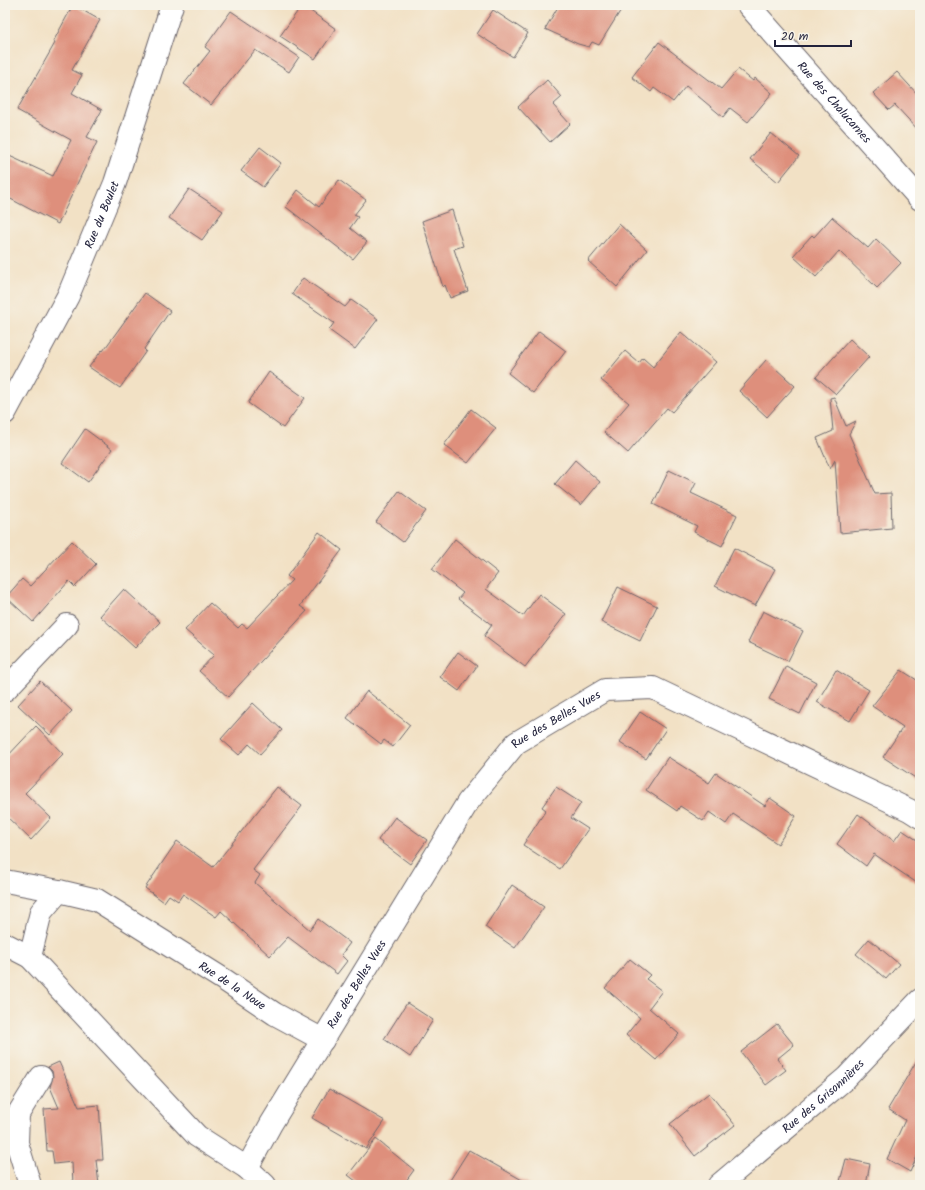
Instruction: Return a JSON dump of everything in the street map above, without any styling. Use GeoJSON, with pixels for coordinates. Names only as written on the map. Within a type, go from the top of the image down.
{"type":"FeatureCollection","features":[{"type":"Feature","properties":{"kind":"street","name":"Rue du Boulet"},"geometry":{"type":"LineString","coordinates":[[5,413],[68,296],[116,184],[172,5]]}},
{"type":"Feature","properties":{"kind":"street","name":"Rue des Chalucarnes"},"geometry":{"type":"LineString","coordinates":[[748,5],[920,198]]}},
{"type":"Feature","properties":{"kind":"street"},"geometry":{"type":"LineString","coordinates":[[5,690],[67,625]]}},
{"type":"Feature","properties":{"kind":"street","name":"Rue des Belles Vues"},"geometry":{"type":"LineString","coordinates":[[323,1040],[468,802],[477,790],[516,743],[605,690],[653,688],[909,810],[920,817]]}},
{"type":"Feature","properties":{"kind":"street","name":"Rue de la Noue"},"geometry":{"type":"LineString","coordinates":[[5,881],[59,890],[97,900],[275,1014],[323,1040]]}},
{"type":"Feature","properties":{"kind":"street"},"geometry":{"type":"LineString","coordinates":[[30,956],[41,912],[59,890]]}},
{"type":"Feature","properties":{"kind":"street"},"geometry":{"type":"LineString","coordinates":[[5,944],[30,956],[197,1136],[247,1168],[265,1185]]}},
{"type":"Feature","properties":{"kind":"street","name":"Rue des Grisonnières"},"geometry":{"type":"LineString","coordinates":[[719,1185],[846,1078],[920,1000]]}},
{"type":"Feature","properties":{"kind":"street"},"geometry":{"type":"LineString","coordinates":[[247,1168],[271,1124],[323,1040]]}},
{"type":"Feature","properties":{"kind":"street"},"geometry":{"type":"LineString","coordinates":[[30,1185],[17,1142],[18,1114],[41,1077]]}},
{"type":"Feature","properties":{"kind":"building"},"geometry":{"type":"Polygon","coordinates":[[[73,5],[100,20],[72,70],[82,75],[72,93],[102,110],[87,137],[97,142],[58,224],[5,196],[5,154],[53,176],[71,140],[17,110],[55,43],[53,42],[73,5]]]}},
{"type":"Feature","properties":{"kind":"building"},"geometry":{"type":"Polygon","coordinates":[[[302,5],[336,29],[315,59],[280,36],[302,5]]]}},
{"type":"Feature","properties":{"kind":"building"},"geometry":{"type":"Polygon","coordinates":[[[559,5],[624,5],[599,45],[592,42],[589,47],[578,44],[545,29],[559,5]]]}},
{"type":"Feature","properties":{"kind":"building"},"geometry":{"type":"Polygon","coordinates":[[[493,10],[528,33],[513,57],[477,34],[493,10]]]}},
{"type":"Feature","properties":{"kind":"building"},"geometry":{"type":"Polygon","coordinates":[[[231,11],[299,57],[289,72],[255,50],[211,105],[184,84],[210,51],[205,47],[231,11]]]}},
{"type":"Feature","properties":{"kind":"building"},"geometry":{"type":"Polygon","coordinates":[[[659,42],[721,89],[738,69],[753,81],[755,78],[772,93],[748,122],[730,108],[723,117],[686,86],[673,102],[654,88],[651,92],[632,77],[659,42]]]}},
{"type":"Feature","properties":{"kind":"building"},"geometry":{"type":"Polygon","coordinates":[[[897,72],[920,97],[920,132],[895,105],[889,110],[873,93],[897,72]]]}},
{"type":"Feature","properties":{"kind":"building"},"geometry":{"type":"Polygon","coordinates":[[[547,80],[562,97],[553,105],[570,124],[550,142],[518,107],[547,80]]]}},
{"type":"Feature","properties":{"kind":"building"},"geometry":{"type":"Polygon","coordinates":[[[771,133],[799,156],[778,182],[750,159],[771,133]]]}},
{"type":"Feature","properties":{"kind":"building"},"geometry":{"type":"Polygon","coordinates":[[[260,147],[281,163],[263,187],[241,171],[260,147]]]}},
{"type":"Feature","properties":{"kind":"building"},"geometry":{"type":"Polygon","coordinates":[[[339,180],[366,200],[354,215],[358,217],[350,228],[367,242],[353,259],[286,207],[298,190],[319,207],[339,180]]]}},
{"type":"Feature","properties":{"kind":"building"},"geometry":{"type":"Polygon","coordinates":[[[189,189],[223,211],[202,240],[169,218],[189,189]]]}},
{"type":"Feature","properties":{"kind":"building"},"geometry":{"type":"Polygon","coordinates":[[[452,210],[463,246],[454,249],[468,291],[450,298],[445,285],[443,287],[422,221],[452,210]]]}},
{"type":"Feature","properties":{"kind":"building"},"geometry":{"type":"Polygon","coordinates":[[[832,217],[868,248],[876,239],[901,263],[877,288],[839,251],[816,277],[793,256],[812,235],[814,237],[832,217]]]}},
{"type":"Feature","properties":{"kind":"building"},"geometry":{"type":"Polygon","coordinates":[[[619,224],[647,250],[617,287],[588,261],[619,224]]]}},
{"type":"Feature","properties":{"kind":"building"},"geometry":{"type":"Polygon","coordinates":[[[303,278],[345,307],[351,300],[378,319],[355,349],[329,330],[334,323],[292,294],[303,278]]]}},
{"type":"Feature","properties":{"kind":"building"},"geometry":{"type":"Polygon","coordinates":[[[145,293],[170,311],[144,349],[146,351],[120,388],[89,367],[102,350],[103,351],[145,293]]]}},
{"type":"Feature","properties":{"kind":"building"},"geometry":{"type":"Polygon","coordinates":[[[539,331],[566,351],[533,393],[508,373],[539,331]]]}},
{"type":"Feature","properties":{"kind":"building"},"geometry":{"type":"Polygon","coordinates":[[[681,332],[716,362],[672,412],[667,408],[628,453],[604,432],[629,403],[601,380],[625,351],[639,363],[643,358],[653,367],[681,332]]]}},
{"type":"Feature","properties":{"kind":"building"},"geometry":{"type":"Polygon","coordinates":[[[850,339],[869,357],[836,394],[816,377],[850,339]]]}},
{"type":"Feature","properties":{"kind":"building"},"geometry":{"type":"Polygon","coordinates":[[[766,360],[795,386],[767,417],[739,391],[766,360]]]}},
{"type":"Feature","properties":{"kind":"building"},"geometry":{"type":"Polygon","coordinates":[[[269,372],[305,398],[283,428],[248,403],[269,372]]]}},
{"type":"Feature","properties":{"kind":"building"},"geometry":{"type":"Polygon","coordinates":[[[834,397],[846,426],[856,421],[849,434],[875,494],[891,493],[892,528],[840,533],[835,460],[830,469],[817,438],[833,431],[830,398],[834,397]]]}},
{"type":"Feature","properties":{"kind":"building"},"geometry":{"type":"Polygon","coordinates":[[[471,409],[496,428],[468,463],[444,445],[471,409]]]}},
{"type":"Feature","properties":{"kind":"building"},"geometry":{"type":"Polygon","coordinates":[[[85,429],[112,449],[88,482],[62,463],[85,429]]]}},
{"type":"Feature","properties":{"kind":"building"},"geometry":{"type":"Polygon","coordinates":[[[575,460],[600,482],[581,505],[555,484],[575,460]]]}},
{"type":"Feature","properties":{"kind":"building"},"geometry":{"type":"Polygon","coordinates":[[[669,470],[696,483],[691,493],[737,515],[722,546],[694,532],[697,526],[653,504],[669,470]]]}},
{"type":"Feature","properties":{"kind":"building"},"geometry":{"type":"Polygon","coordinates":[[[399,491],[426,511],[403,542],[376,522],[399,491]]]}},
{"type":"Feature","properties":{"kind":"building"},"geometry":{"type":"Polygon","coordinates":[[[319,532],[342,550],[300,606],[307,611],[228,697],[199,671],[214,655],[185,630],[210,603],[238,628],[242,624],[247,628],[292,580],[287,576],[319,532]]]}},
{"type":"Feature","properties":{"kind":"building"},"geometry":{"type":"Polygon","coordinates":[[[455,539],[498,573],[486,589],[523,616],[539,594],[566,614],[525,667],[484,636],[492,625],[458,599],[463,593],[432,569],[455,539]]]}},
{"type":"Feature","properties":{"kind":"building"},"geometry":{"type":"Polygon","coordinates":[[[72,541],[96,564],[75,587],[69,581],[33,622],[6,597],[22,579],[30,586],[72,541]]]}},
{"type":"Feature","properties":{"kind":"building"},"geometry":{"type":"Polygon","coordinates":[[[734,548],[775,569],[755,606],[715,586],[734,548]]]}},
{"type":"Feature","properties":{"kind":"building"},"geometry":{"type":"Polygon","coordinates":[[[618,587],[657,606],[640,641],[601,622],[618,587]]]}},
{"type":"Feature","properties":{"kind":"building"},"geometry":{"type":"Polygon","coordinates":[[[124,589],[160,622],[135,648],[100,616],[124,589]]]}},
{"type":"Feature","properties":{"kind":"building"},"geometry":{"type":"Polygon","coordinates":[[[763,611],[803,631],[788,661],[748,642],[763,611]]]}},
{"type":"Feature","properties":{"kind":"building"},"geometry":{"type":"Polygon","coordinates":[[[458,652],[477,666],[459,691],[440,677],[458,652]]]}},
{"type":"Feature","properties":{"kind":"building"},"geometry":{"type":"Polygon","coordinates":[[[786,666],[816,682],[800,714],[769,699],[786,666]]]}},
{"type":"Feature","properties":{"kind":"building"},"geometry":{"type":"Polygon","coordinates":[[[836,670],[869,690],[850,721],[817,702],[836,670]]]}},
{"type":"Feature","properties":{"kind":"building"},"geometry":{"type":"Polygon","coordinates":[[[901,670],[920,682],[920,781],[883,757],[903,727],[872,706],[901,670]]]}},
{"type":"Feature","properties":{"kind":"building"},"geometry":{"type":"Polygon","coordinates":[[[40,681],[72,711],[50,735],[18,705],[40,681]]]}},
{"type":"Feature","properties":{"kind":"building"},"geometry":{"type":"Polygon","coordinates":[[[367,691],[410,725],[393,747],[384,740],[381,744],[347,718],[367,691]]]}},
{"type":"Feature","properties":{"kind":"building"},"geometry":{"type":"Polygon","coordinates":[[[253,703],[282,730],[260,754],[249,744],[239,755],[221,739],[253,703]]]}},
{"type":"Feature","properties":{"kind":"building"},"geometry":{"type":"Polygon","coordinates":[[[640,712],[666,729],[646,759],[620,742],[640,712]]]}},
{"type":"Feature","properties":{"kind":"building"},"geometry":{"type":"Polygon","coordinates":[[[36,726],[63,754],[25,793],[51,818],[31,840],[5,815],[5,759],[36,726]]]}},
{"type":"Feature","properties":{"kind":"building"},"geometry":{"type":"Polygon","coordinates":[[[668,757],[709,783],[716,773],[765,806],[770,798],[796,816],[778,844],[733,814],[726,824],[709,812],[703,821],[680,806],[677,811],[646,790],[668,757]]]}},
{"type":"Feature","properties":{"kind":"building"},"geometry":{"type":"Polygon","coordinates":[[[277,787],[302,806],[253,870],[260,875],[255,883],[310,930],[318,919],[350,943],[341,955],[347,961],[337,974],[288,937],[270,956],[221,911],[216,917],[183,894],[178,901],[169,895],[164,902],[145,888],[177,841],[213,867],[277,787]]]}},
{"type":"Feature","properties":{"kind":"building"},"geometry":{"type":"Polygon","coordinates":[[[556,787],[581,803],[571,818],[588,829],[560,869],[523,845],[546,810],[542,807],[556,787]]]}},
{"type":"Feature","properties":{"kind":"building"},"geometry":{"type":"Polygon","coordinates":[[[858,814],[894,841],[902,830],[920,842],[920,885],[874,854],[866,866],[837,844],[858,814]]]}},
{"type":"Feature","properties":{"kind":"building"},"geometry":{"type":"Polygon","coordinates":[[[395,817],[427,840],[410,864],[378,840],[395,817]]]}},
{"type":"Feature","properties":{"kind":"building"},"geometry":{"type":"Polygon","coordinates":[[[512,885],[544,907],[515,948],[485,927],[512,885]]]}},
{"type":"Feature","properties":{"kind":"building"},"geometry":{"type":"Polygon","coordinates":[[[869,939],[899,964],[886,979],[856,954],[869,939]]]}},
{"type":"Feature","properties":{"kind":"building"},"geometry":{"type":"Polygon","coordinates":[[[630,959],[650,975],[646,979],[662,991],[649,1008],[679,1034],[656,1060],[626,1035],[640,1018],[605,988],[630,959]]]}},
{"type":"Feature","properties":{"kind":"building"},"geometry":{"type":"Polygon","coordinates":[[[407,1003],[433,1020],[410,1057],[384,1039],[407,1003]]]}},
{"type":"Feature","properties":{"kind":"building"},"geometry":{"type":"Polygon","coordinates":[[[777,1024],[794,1045],[777,1059],[786,1070],[766,1085],[741,1052],[777,1024]]]}},
{"type":"Feature","properties":{"kind":"building"},"geometry":{"type":"Polygon","coordinates":[[[920,1055],[920,1150],[910,1172],[887,1159],[905,1120],[888,1109],[920,1055]]]}},
{"type":"Feature","properties":{"kind":"building"},"geometry":{"type":"Polygon","coordinates":[[[59,1062],[79,1107],[99,1105],[103,1160],[96,1160],[99,1185],[73,1185],[72,1162],[54,1164],[52,1151],[47,1151],[44,1109],[59,1108],[50,1087],[53,1077],[52,1071],[48,1067],[59,1062]]]}},
{"type":"Feature","properties":{"kind":"building"},"geometry":{"type":"Polygon","coordinates":[[[329,1089],[385,1121],[366,1149],[312,1118],[329,1089]]]}},
{"type":"Feature","properties":{"kind":"building"},"geometry":{"type":"Polygon","coordinates":[[[709,1093],[735,1125],[695,1156],[670,1124],[709,1093]]]}},
{"type":"Feature","properties":{"kind":"building"},"geometry":{"type":"Polygon","coordinates":[[[376,1139],[414,1170],[403,1185],[361,1185],[348,1175],[376,1139]]]}},
{"type":"Feature","properties":{"kind":"building"},"geometry":{"type":"Polygon","coordinates":[[[469,1150],[490,1162],[531,1185],[447,1185],[469,1150]]]}},
{"type":"Feature","properties":{"kind":"building"},"geometry":{"type":"Polygon","coordinates":[[[846,1159],[870,1164],[866,1185],[839,1185],[846,1159]]]}}]}
